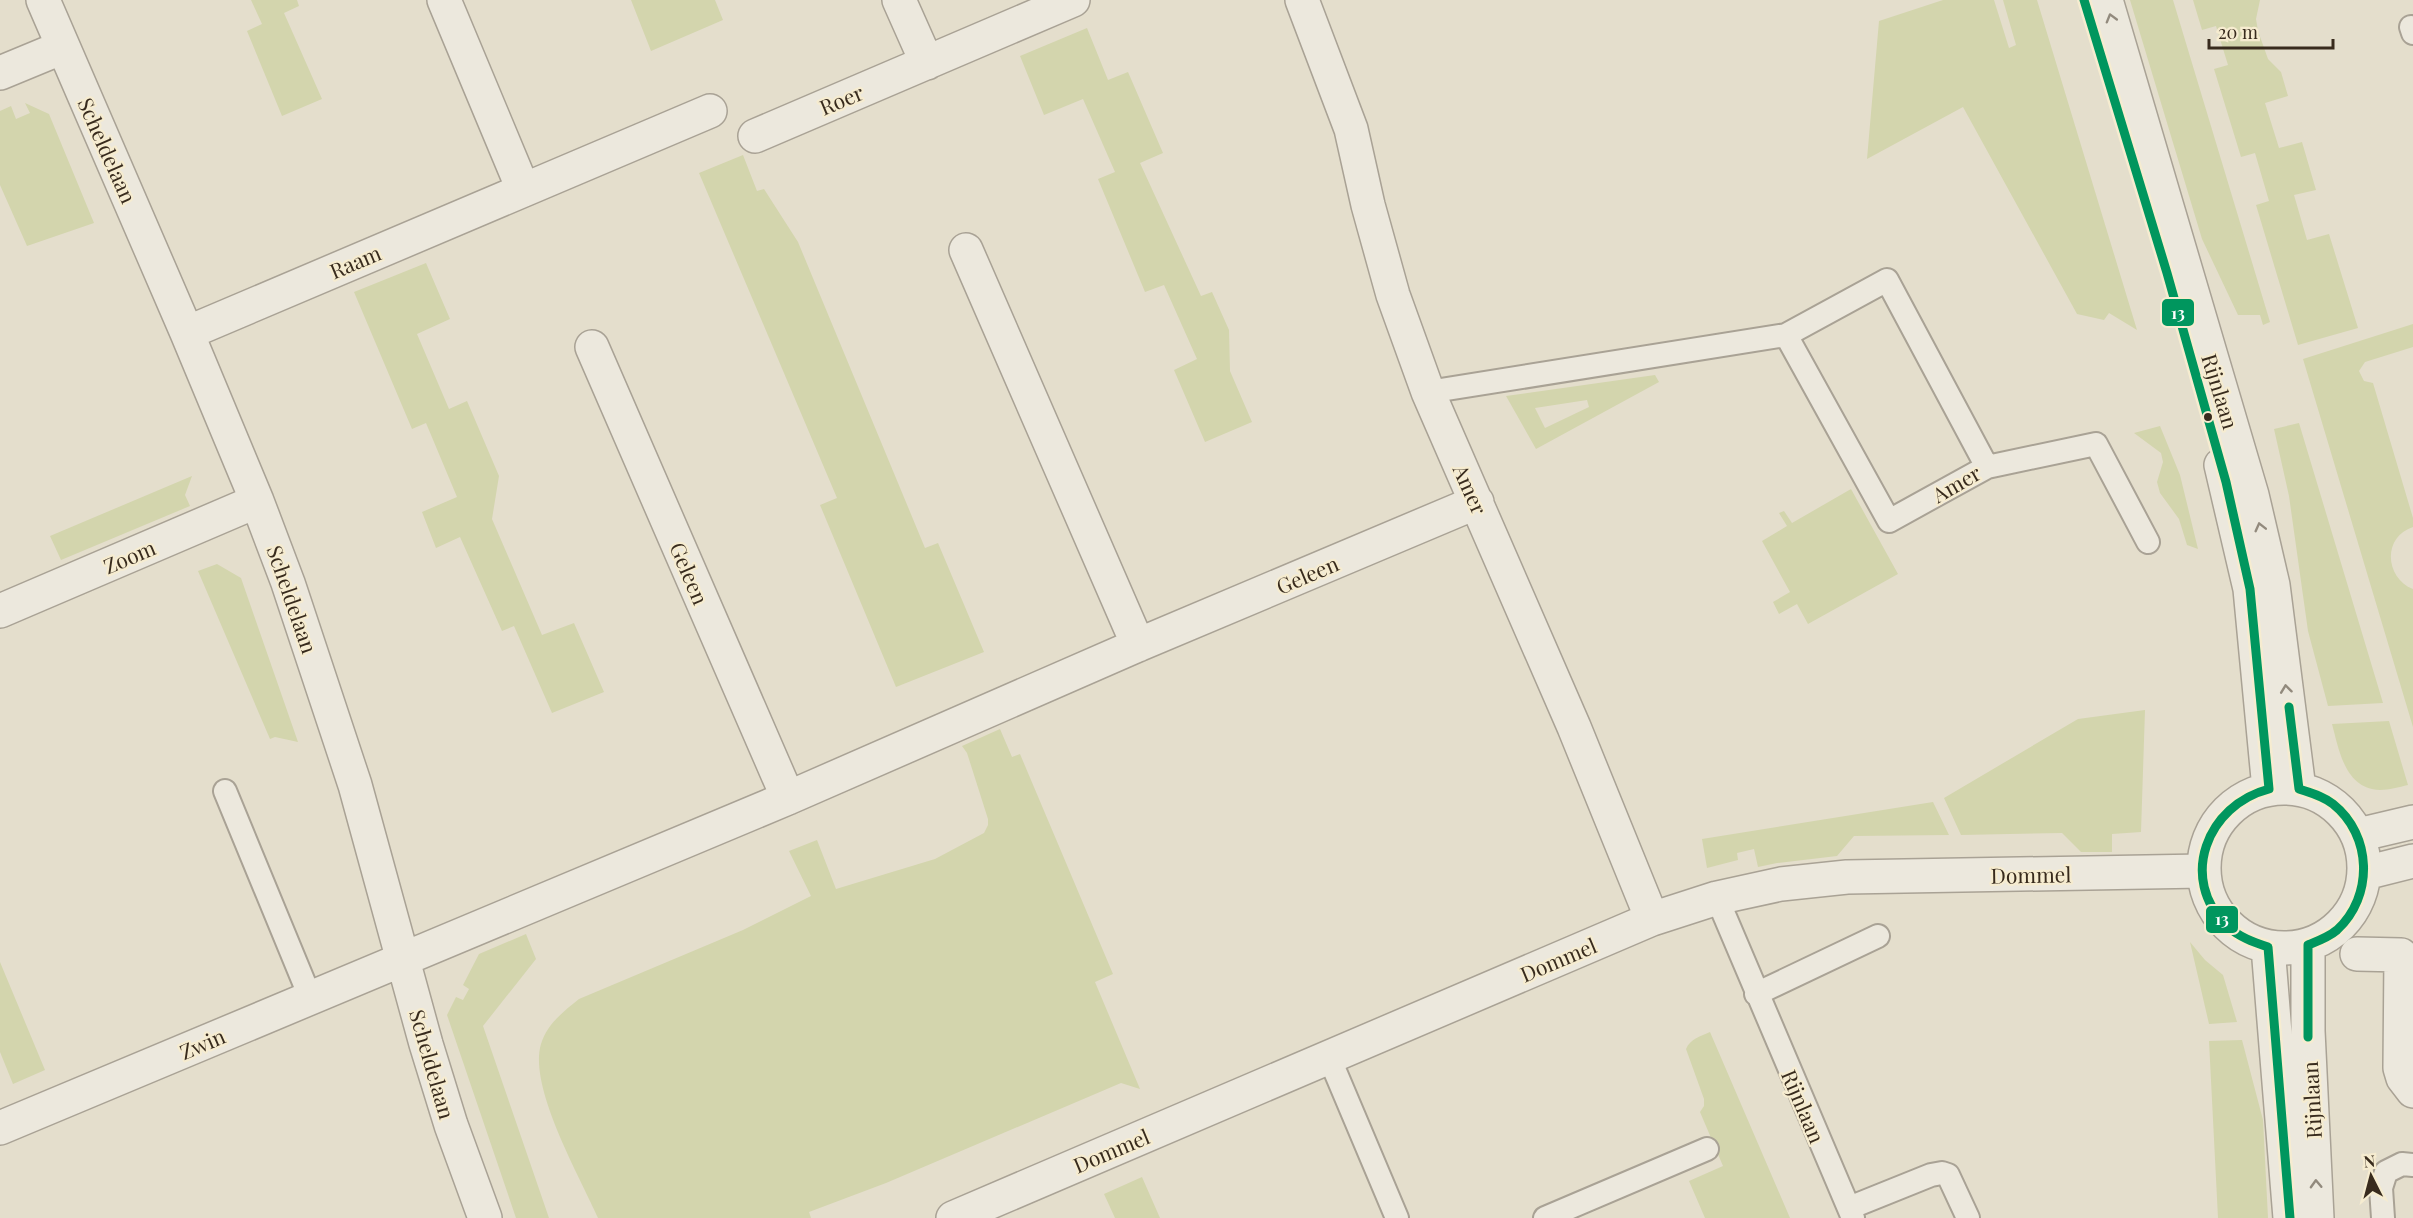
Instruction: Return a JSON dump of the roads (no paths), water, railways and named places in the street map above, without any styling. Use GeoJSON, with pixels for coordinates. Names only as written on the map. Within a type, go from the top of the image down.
{"type":"FeatureCollection","features":[{"type":"Feature","properties":{"kind":"street","name":"Scheldelaan"},"geometry":{"type":"LineString","coordinates":[[43,0],[187,333],[257,501],[288,583],[352,774],[426,1044],[451,1125],[485,1218]]}},
{"type":"Feature","properties":{"kind":"street"},"geometry":{"type":"LineString","coordinates":[[444,0],[523,189]]}},
{"type":"Feature","properties":{"kind":"street"},"geometry":{"type":"LineString","coordinates":[[899,0],[927,63]]}},
{"type":"Feature","properties":{"kind":"street","name":"Roer"},"geometry":{"type":"LineString","coordinates":[[755,136],[1073,0]]}},
{"type":"Feature","properties":{"kind":"street","name":"Amer"},"geometry":{"type":"LineString","coordinates":[[1302,0],[1351,129],[1368,205],[1393,296],[1428,392],[1574,727],[1652,919]]}},
{"type":"Feature","properties":{"kind":"street","name":"Rijnlaan"},"geometry":{"type":"LineString","coordinates":[[2084,0],[2167,273],[2226,482],[2250,589],[2284,789]]}},
{"type":"Feature","properties":{"kind":"street","name":"Rijnlaan"},"geometry":{"type":"LineString","coordinates":[[2106,0],[2260,528],[2273,585],[2284,789]]}},
{"type":"Feature","properties":{"kind":"street"},"geometry":{"type":"LineString","coordinates":[[0,73],[63,47]]}},
{"type":"Feature","properties":{"kind":"street","name":"Raam"},"geometry":{"type":"LineString","coordinates":[[187,333],[710,111]]}},
{"type":"Feature","properties":{"kind":"street"},"geometry":{"type":"LineString","coordinates":[[966,250],[1138,645]]}},
{"type":"Feature","properties":{"kind":"street","name":"Geleen"},"geometry":{"type":"LineString","coordinates":[[592,347],[788,798]]}},
{"type":"Feature","properties":{"kind":"street","name":"Zoom"},"geometry":{"type":"LineString","coordinates":[[0,611],[257,501]]}},
{"type":"Feature","properties":{"kind":"street","name":"Geleen"},"geometry":{"type":"LineString","coordinates":[[404,958],[788,798],[1138,645],[1477,502]]}},
{"type":"Feature","properties":{"kind":"street"},"geometry":{"type":"LineString","coordinates":[[2284,789],[2318,795],[2334,805],[2347,818],[2358,835],[2365,873],[2356,904],[2348,918],[2337,930],[2308,945],[2289,949],[2268,947],[2252,942],[2222,921],[2212,905],[2203,871],[2210,834],[2234,804],[2251,795],[2284,789]]}},
{"type":"Feature","properties":{"kind":"street"},"geometry":{"type":"LineString","coordinates":[[2358,835],[2413,822]]}},
{"type":"Feature","properties":{"kind":"street"},"geometry":{"type":"LineString","coordinates":[[2365,873],[2413,861]]}},
{"type":"Feature","properties":{"kind":"street","name":"Dommel"},"geometry":{"type":"LineString","coordinates":[[953,1218],[1652,919],[1717,898],[1781,884],[1847,877],[2203,871]]}},
{"type":"Feature","properties":{"kind":"street","name":"Rijnlaan"},"geometry":{"type":"LineString","coordinates":[[2308,945],[2308,1031],[2317,1218]]}},
{"type":"Feature","properties":{"kind":"street","name":"Rijnlaan"},"geometry":{"type":"LineString","coordinates":[[2268,947],[2289,1218]]}},
{"type":"Feature","properties":{"kind":"street"},"geometry":{"type":"LineString","coordinates":[[2357,954],[2401,955],[2400,1068],[2403,1078],[2413,1090]]}},
{"type":"Feature","properties":{"kind":"street","name":"Zwin"},"geometry":{"type":"LineString","coordinates":[[0,1128],[404,958]]}},
{"type":"Feature","properties":{"kind":"lane","name":"Amer"},"geometry":{"type":"LineString","coordinates":[[1428,392],[1786,335],[1887,280],[1987,467],[1889,521],[1786,335]]}},
{"type":"Feature","properties":{"kind":"lane"},"geometry":{"type":"LineString","coordinates":[[1987,467],[2096,444],[2148,542]]}},
{"type":"Feature","properties":{"kind":"lane"},"geometry":{"type":"LineString","coordinates":[[225,791],[310,997]]}},
{"type":"Feature","properties":{"kind":"lane","name":"Rijnlaan"},"geometry":{"type":"LineString","coordinates":[[1717,898],[1851,1213]]}},
{"type":"Feature","properties":{"kind":"lane"},"geometry":{"type":"LineString","coordinates":[[1756,994],[1878,936]]}},
{"type":"Feature","properties":{"kind":"lane"},"geometry":{"type":"LineString","coordinates":[[1329,1057],[1397,1218]]}},
{"type":"Feature","properties":{"kind":"lane"},"geometry":{"type":"LineString","coordinates":[[1545,1218],[1707,1149]]}},
{"type":"Feature","properties":{"kind":"lane"},"geometry":{"type":"LineString","coordinates":[[2383,1218],[2381,1188],[2386,1172],[2402,1164],[2413,1165]]}},
{"type":"Feature","properties":{"kind":"lane"},"geometry":{"type":"LineString","coordinates":[[1851,1213],[1931,1175],[1942,1173],[1948,1175],[1954,1185],[1968,1218]]}}]}
